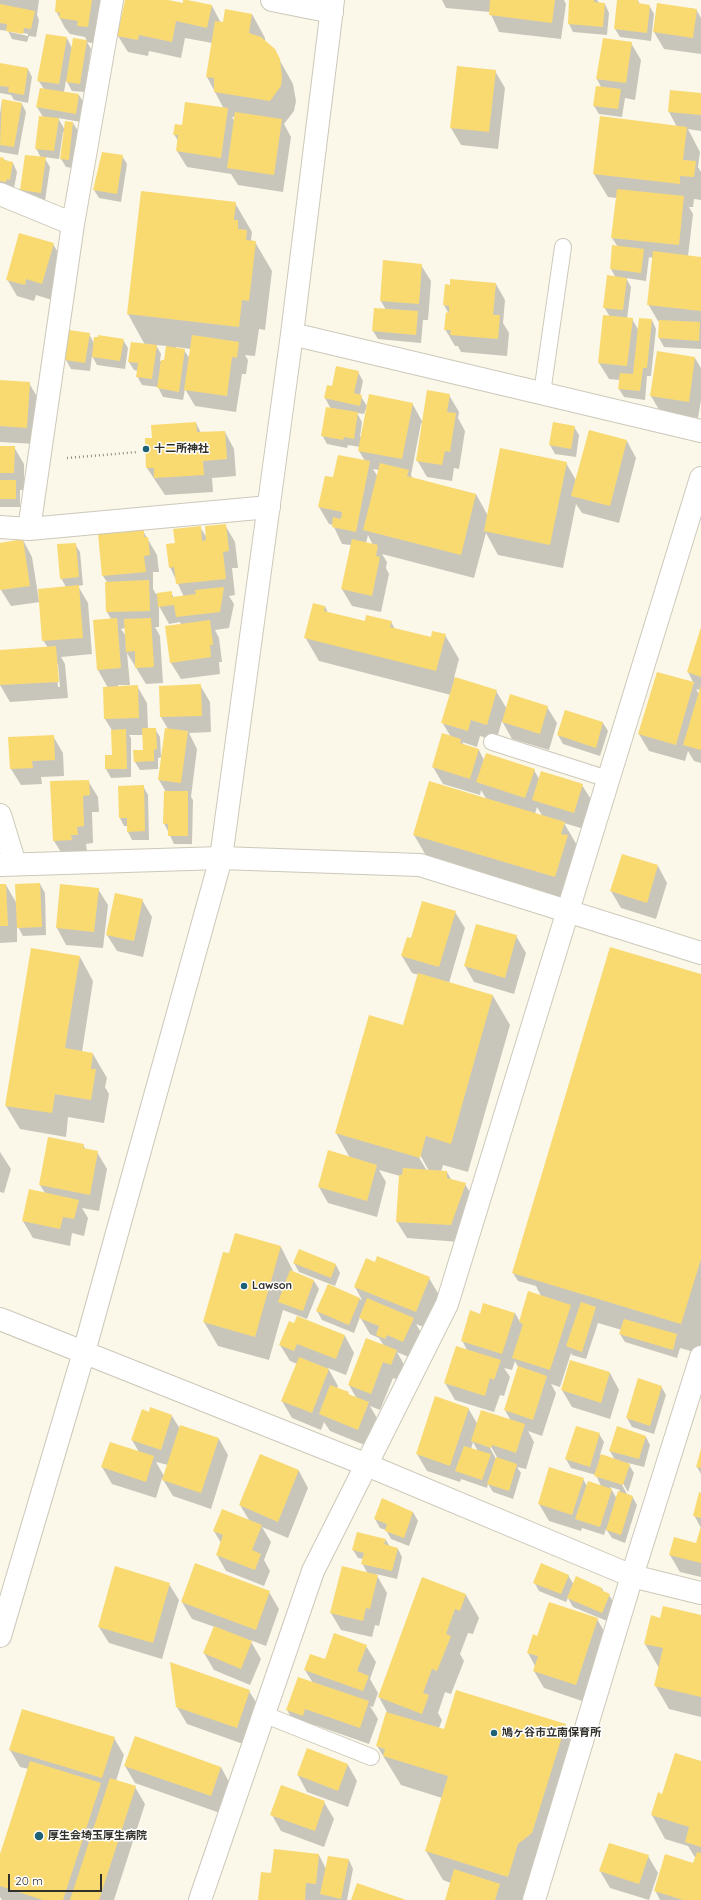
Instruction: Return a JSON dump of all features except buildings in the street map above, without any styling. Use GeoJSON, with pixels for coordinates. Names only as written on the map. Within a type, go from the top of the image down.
{"type":"FeatureCollection","features":[{"type":"Feature","properties":{"kind":"street"},"geometry":{"type":"LineString","coordinates":[[29,529],[73,224],[112,0]]}},
{"type":"Feature","properties":{"kind":"street"},"geometry":{"type":"LineString","coordinates":[[0,1636],[84,1352],[221,858],[292,334],[332,6],[272,0]]}},
{"type":"Feature","properties":{"kind":"street"},"geometry":{"type":"LineString","coordinates":[[0,194],[73,224]]}},
{"type":"Feature","properties":{"kind":"street"},"geometry":{"type":"LineString","coordinates":[[292,334],[701,431]]}},
{"type":"Feature","properties":{"kind":"street"},"geometry":{"type":"LineString","coordinates":[[200,1900],[313,1570],[447,1304],[566,911],[701,478]]}},
{"type":"Feature","properties":{"kind":"street"},"geometry":{"type":"LineString","coordinates":[[0,527],[29,529],[269,507]]}},
{"type":"Feature","properties":{"kind":"street"},"geometry":{"type":"LineString","coordinates":[[0,815],[8,865],[221,858],[420,865],[701,953]]}},
{"type":"Feature","properties":{"kind":"street"},"geometry":{"type":"LineString","coordinates":[[0,1319],[367,1465],[632,1576],[701,1593]]}},
{"type":"Feature","properties":{"kind":"street"},"geometry":{"type":"LineString","coordinates":[[534,1900],[632,1576],[701,1357]]}},
{"type":"Feature","properties":{"kind":"lane"},"geometry":{"type":"LineString","coordinates":[[542,393],[563,247]]}},
{"type":"Feature","properties":{"kind":"lane"},"geometry":{"type":"LineString","coordinates":[[492,742],[608,779]]}},
{"type":"Feature","properties":{"kind":"lane"},"geometry":{"type":"LineString","coordinates":[[263,1714],[371,1757]]}},
{"type":"Feature","properties":{"kind":"path"},"geometry":{"type":"LineString","coordinates":[[38,460],[138,452]]}},
{"type":"Feature","properties":{"kind":"place","name":"十二所神社"},"geometry":{"type":"Point","coordinates":[146,449]}},
{"type":"Feature","properties":{"kind":"place","name":"Lawson"},"geometry":{"type":"Point","coordinates":[244,1286]}},
{"type":"Feature","properties":{"kind":"place","name":"鳩ヶ谷市立南保育所"},"geometry":{"type":"Point","coordinates":[494,1733]}},
{"type":"Feature","properties":{"kind":"place","name":"厚生会埼玉厚生病院"},"geometry":{"type":"Point","coordinates":[39,1836]}}]}
